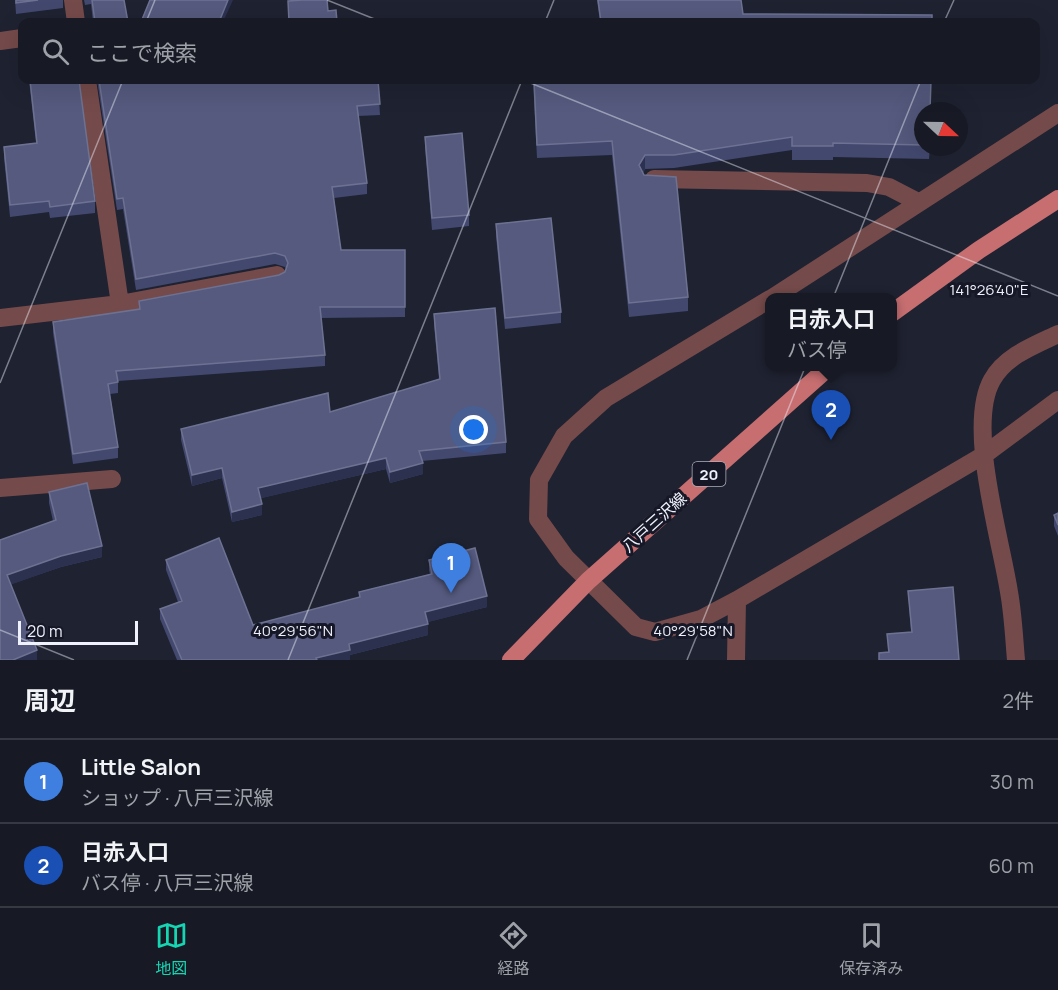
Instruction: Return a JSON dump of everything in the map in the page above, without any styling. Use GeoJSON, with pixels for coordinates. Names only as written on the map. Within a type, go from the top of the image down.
{"type":"FeatureCollection","features":[{"type":"Feature","properties":{"kind":"main road"},"geometry":{"type":"LineString","coordinates":[[897,309],[979,250],[1058,199]]}},
{"type":"Feature","properties":{"kind":"main road","name":"八戸三沢線"},"geometry":{"type":"LineString","coordinates":[[511,660],[588,581],[824,371]]}},
{"type":"Feature","properties":{"kind":"street"},"geometry":{"type":"LineString","coordinates":[[73,0],[75,18]]}},
{"type":"Feature","properties":{"kind":"street"},"geometry":{"type":"LineString","coordinates":[[0,40],[18,38]]}},
{"type":"Feature","properties":{"kind":"street"},"geometry":{"type":"LineString","coordinates":[[88,84],[120,304]]}},
{"type":"Feature","properties":{"kind":"street"},"geometry":{"type":"LineString","coordinates":[[779,293],[1058,113]]}},
{"type":"Feature","properties":{"kind":"street"},"geometry":{"type":"LineString","coordinates":[[650,179],[867,183],[889,187],[918,202]]}},
{"type":"Feature","properties":{"kind":"street"},"geometry":{"type":"LineString","coordinates":[[0,318],[120,304],[277,275]]}},
{"type":"Feature","properties":{"kind":"street"},"geometry":{"type":"LineString","coordinates":[[765,302],[606,398],[564,436],[539,480],[538,519],[566,558],[636,627],[655,632],[701,619],[737,600],[984,455],[1058,400]]}},
{"type":"Feature","properties":{"kind":"street"},"geometry":{"type":"LineString","coordinates":[[1016,660],[1010,593],[984,455],[983,406],[992,379],[1018,353],[1058,334]]}},
{"type":"Feature","properties":{"kind":"street"},"geometry":{"type":"LineString","coordinates":[[0,488],[112,479]]}},
{"type":"Feature","properties":{"kind":"street"},"geometry":{"type":"LineString","coordinates":[[736,660],[737,600]]}},
{"type":"Feature","properties":{"kind":"building"},"geometry":{"type":"Polygon","coordinates":[[[16,0],[38,0],[16,3],[16,0]]]}},
{"type":"Feature","properties":{"kind":"building"},"geometry":{"type":"Polygon","coordinates":[[[92,0],[124,0],[127,18],[94,18],[92,0]]]}},
{"type":"Feature","properties":{"kind":"building"},"geometry":{"type":"Polygon","coordinates":[[[150,0],[228,0],[221,18],[143,18],[150,0]]]}},
{"type":"Feature","properties":{"kind":"building"},"geometry":{"type":"Polygon","coordinates":[[[327,0],[328,11],[336,10],[337,18],[289,18],[288,1],[327,0]]]}},
{"type":"Feature","properties":{"kind":"building"},"geometry":{"type":"Polygon","coordinates":[[[598,0],[741,0],[743,14],[932,15],[932,18],[600,18],[598,0]]]}},
{"type":"Feature","properties":{"kind":"building"},"geometry":{"type":"Polygon","coordinates":[[[30,84],[80,84],[95,201],[50,207],[49,201],[10,205],[4,147],[37,143],[30,84]]]}},
{"type":"Feature","properties":{"kind":"building"},"geometry":{"type":"Polygon","coordinates":[[[100,84],[378,84],[380,104],[357,106],[367,183],[332,187],[341,250],[405,250],[405,307],[320,307],[325,355],[116,371],[118,382],[108,384],[118,447],[73,454],[53,322],[140,309],[139,301],[279,275],[285,272],[288,263],[285,256],[275,253],[136,279],[123,198],[117,199],[100,84]]]}},
{"type":"Feature","properties":{"kind":"building"},"geometry":{"type":"Polygon","coordinates":[[[534,84],[931,84],[930,102],[914,102],[914,145],[833,143],[833,146],[792,146],[792,137],[674,155],[645,155],[639,165],[644,175],[676,177],[688,297],[629,303],[612,141],[537,145],[534,84]]]}},
{"type":"Feature","properties":{"kind":"building"},"geometry":{"type":"Polygon","coordinates":[[[462,133],[469,215],[432,218],[425,137],[462,133]]]}},
{"type":"Feature","properties":{"kind":"building"},"geometry":{"type":"Polygon","coordinates":[[[551,218],[561,312],[505,318],[496,224],[551,218]]]}},
{"type":"Feature","properties":{"kind":"building"},"geometry":{"type":"Polygon","coordinates":[[[495,308],[506,442],[419,451],[423,463],[390,472],[386,458],[258,488],[262,504],[232,512],[222,468],[192,475],[181,429],[328,393],[330,412],[440,379],[434,314],[495,308]]]}},
{"type":"Feature","properties":{"kind":"building"},"geometry":{"type":"Polygon","coordinates":[[[87,483],[102,546],[61,556],[7,575],[37,650],[13,660],[0,660],[0,540],[56,520],[49,492],[87,483]]]}},
{"type":"Feature","properties":{"kind":"building"},"geometry":{"type":"Polygon","coordinates":[[[1058,513],[1058,525],[1054,515],[1058,513]]]}},
{"type":"Feature","properties":{"kind":"building"},"geometry":{"type":"Polygon","coordinates":[[[219,538],[253,625],[360,597],[359,592],[432,574],[429,560],[475,548],[487,596],[425,612],[428,624],[349,644],[350,650],[316,658],[317,660],[182,660],[160,609],[182,601],[166,560],[219,538]]]}},
{"type":"Feature","properties":{"kind":"building"},"geometry":{"type":"Polygon","coordinates":[[[953,587],[959,660],[879,660],[879,653],[889,652],[887,634],[912,632],[908,591],[953,587]]]}},
{"type":"Feature","properties":{"kind":"place","name":"日赤入口"},"geometry":{"type":"Point","coordinates":[831,440]}},
{"type":"Feature","properties":{"kind":"place","name":"Little Salon"},"geometry":{"type":"Point","coordinates":[451,593]}}]}
